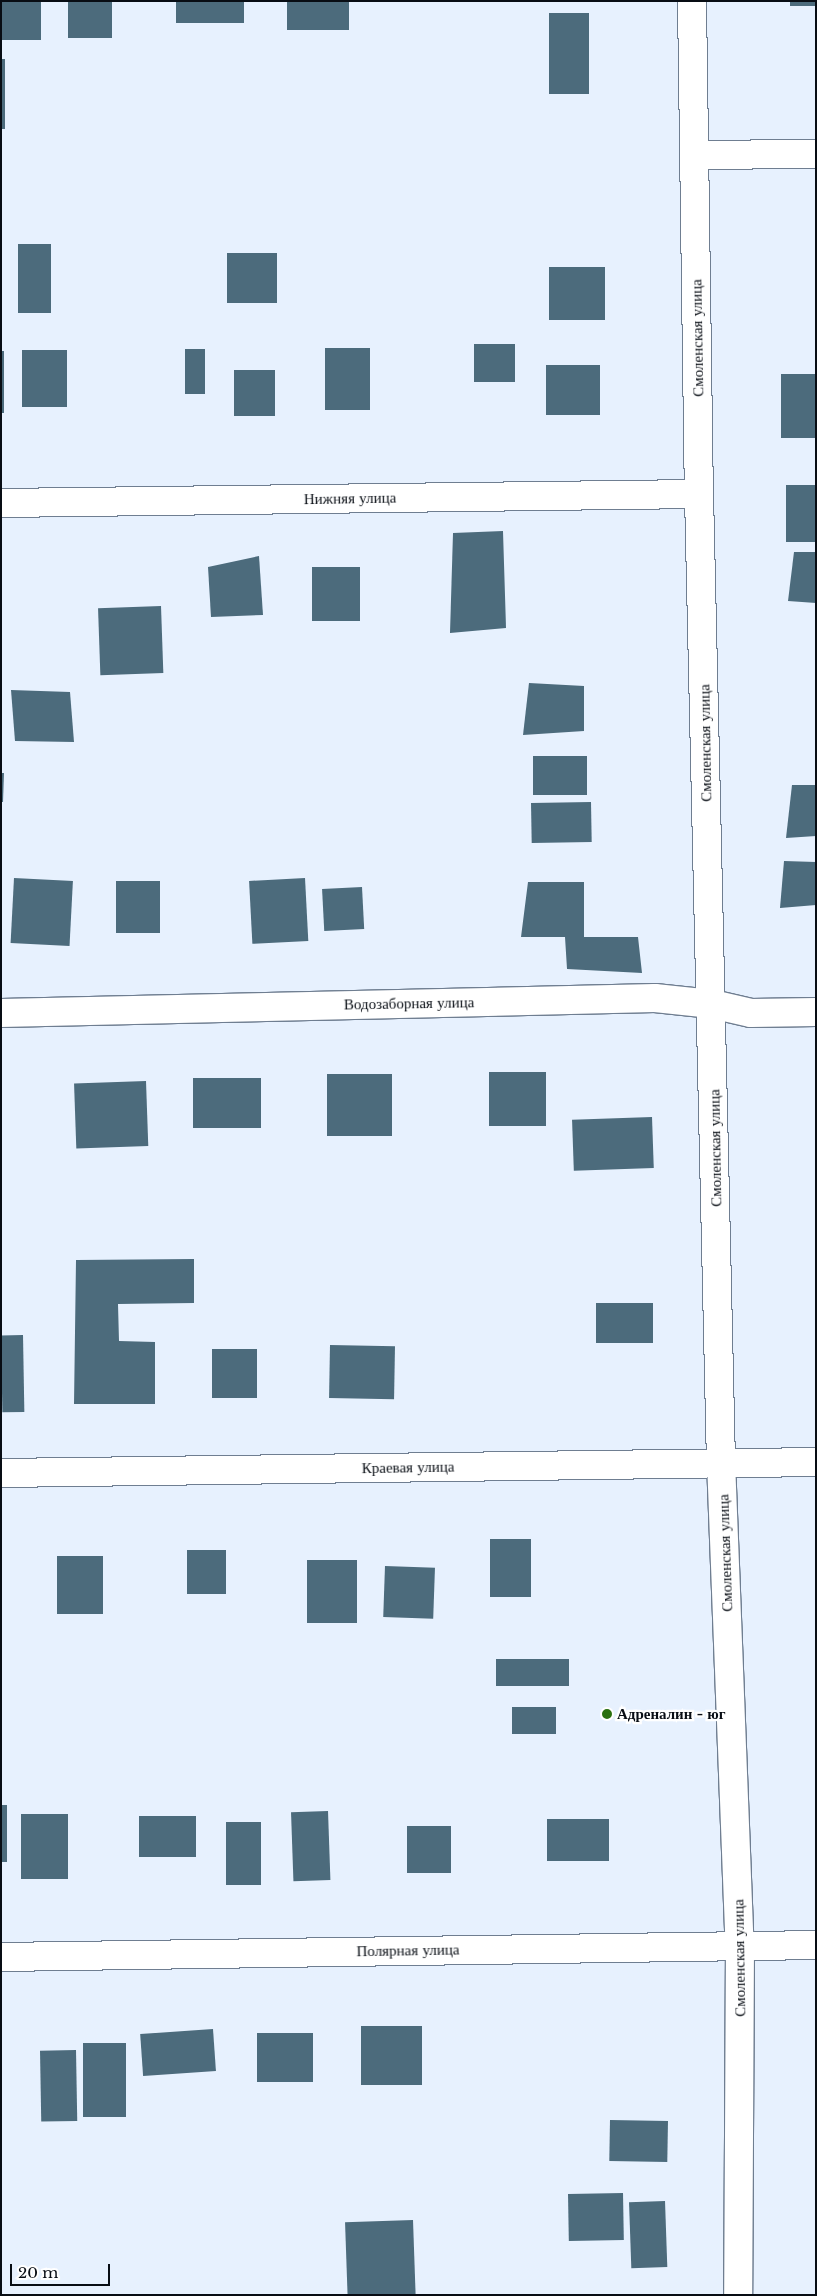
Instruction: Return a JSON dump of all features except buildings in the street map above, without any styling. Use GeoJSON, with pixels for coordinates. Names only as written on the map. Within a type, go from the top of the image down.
{"type":"FeatureCollection","features":[{"type":"Feature","properties":{"kind":"street","name":"Смоленская улица"},"geometry":{"type":"LineString","coordinates":[[692,1],[698,494],[712,1004],[721,1461],[740,1945],[738,2295]]}},
{"type":"Feature","properties":{"kind":"street"},"geometry":{"type":"LineString","coordinates":[[695,155],[816,154]]}},
{"type":"Feature","properties":{"kind":"street","name":"Нижняя улица"},"geometry":{"type":"LineString","coordinates":[[1,503],[698,494]]}},
{"type":"Feature","properties":{"kind":"street","name":"Водозаборная улица"},"geometry":{"type":"LineString","coordinates":[[1,1013],[655,998],[712,1004],[751,1013],[816,1012]]}},
{"type":"Feature","properties":{"kind":"street","name":"Краевая улица"},"geometry":{"type":"LineString","coordinates":[[1,1473],[721,1461],[816,1462]]}},
{"type":"Feature","properties":{"kind":"street","name":"Полярная улица"},"geometry":{"type":"LineString","coordinates":[[1,1957],[816,1944]]}},
{"type":"Feature","properties":{"kind":"place","name":"Адреналин - юг"},"geometry":{"type":"Point","coordinates":[607,1714]}}]}
